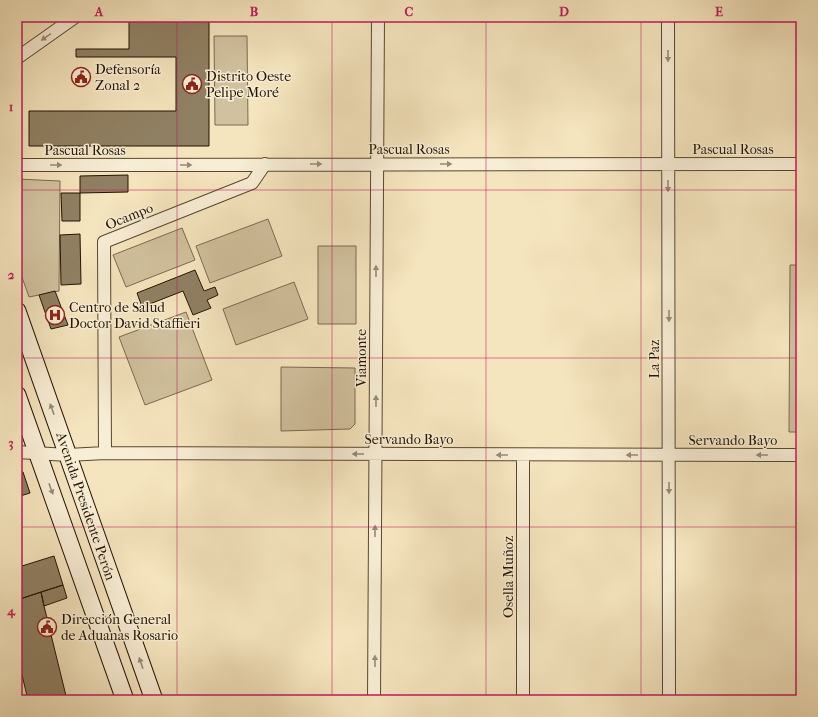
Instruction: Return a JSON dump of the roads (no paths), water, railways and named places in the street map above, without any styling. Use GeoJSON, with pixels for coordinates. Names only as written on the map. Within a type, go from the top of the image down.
{"type":"FeatureCollection","features":[{"type":"Feature","properties":{"kind":"main road","name":"Avenida Presidente Perón"},"geometry":{"type":"LineString","coordinates":[[17,311],[154,700]]}},
{"type":"Feature","properties":{"kind":"main road","name":"Avenida Presidente Perón"},"geometry":{"type":"LineString","coordinates":[[17,396],[125,700]]}},
{"type":"Feature","properties":{"kind":"street"},"geometry":{"type":"LineString","coordinates":[[17,58],[75,17]]}},
{"type":"Feature","properties":{"kind":"street","name":"Viamonte"},"geometry":{"type":"LineString","coordinates":[[374,700],[378,17]]}},
{"type":"Feature","properties":{"kind":"street","name":"La Paz"},"geometry":{"type":"LineString","coordinates":[[668,17],[669,700]]}},
{"type":"Feature","properties":{"kind":"street","name":"Ocampo"},"geometry":{"type":"LineString","coordinates":[[105,453],[104,242],[252,183],[265,164]]}},
{"type":"Feature","properties":{"kind":"street","name":"Pascual Rosas"},"geometry":{"type":"LineString","coordinates":[[17,165],[801,164]]}},
{"type":"Feature","properties":{"kind":"street","name":"Servando Bayo"},"geometry":{"type":"LineString","coordinates":[[17,452],[38,452],[68,455],[105,453],[801,455]]}},
{"type":"Feature","properties":{"kind":"street","name":"Osella Muñoz"},"geometry":{"type":"LineString","coordinates":[[523,455],[523,700]]}},
{"type":"Feature","properties":{"kind":"place","name":"Defensoría Zonal 2"},"geometry":{"type":"Point","coordinates":[81,77]}},
{"type":"Feature","properties":{"kind":"place","name":"Distrito Oeste Pelipe Moré"},"geometry":{"type":"Point","coordinates":[192,84]}},
{"type":"Feature","properties":{"kind":"place","name":"Centro de Salud Doctor David Staffieri"},"geometry":{"type":"Point","coordinates":[55,315]}},
{"type":"Feature","properties":{"kind":"place","name":"Dirección General de Aduanas Rosario"},"geometry":{"type":"Point","coordinates":[47,627]}}]}
